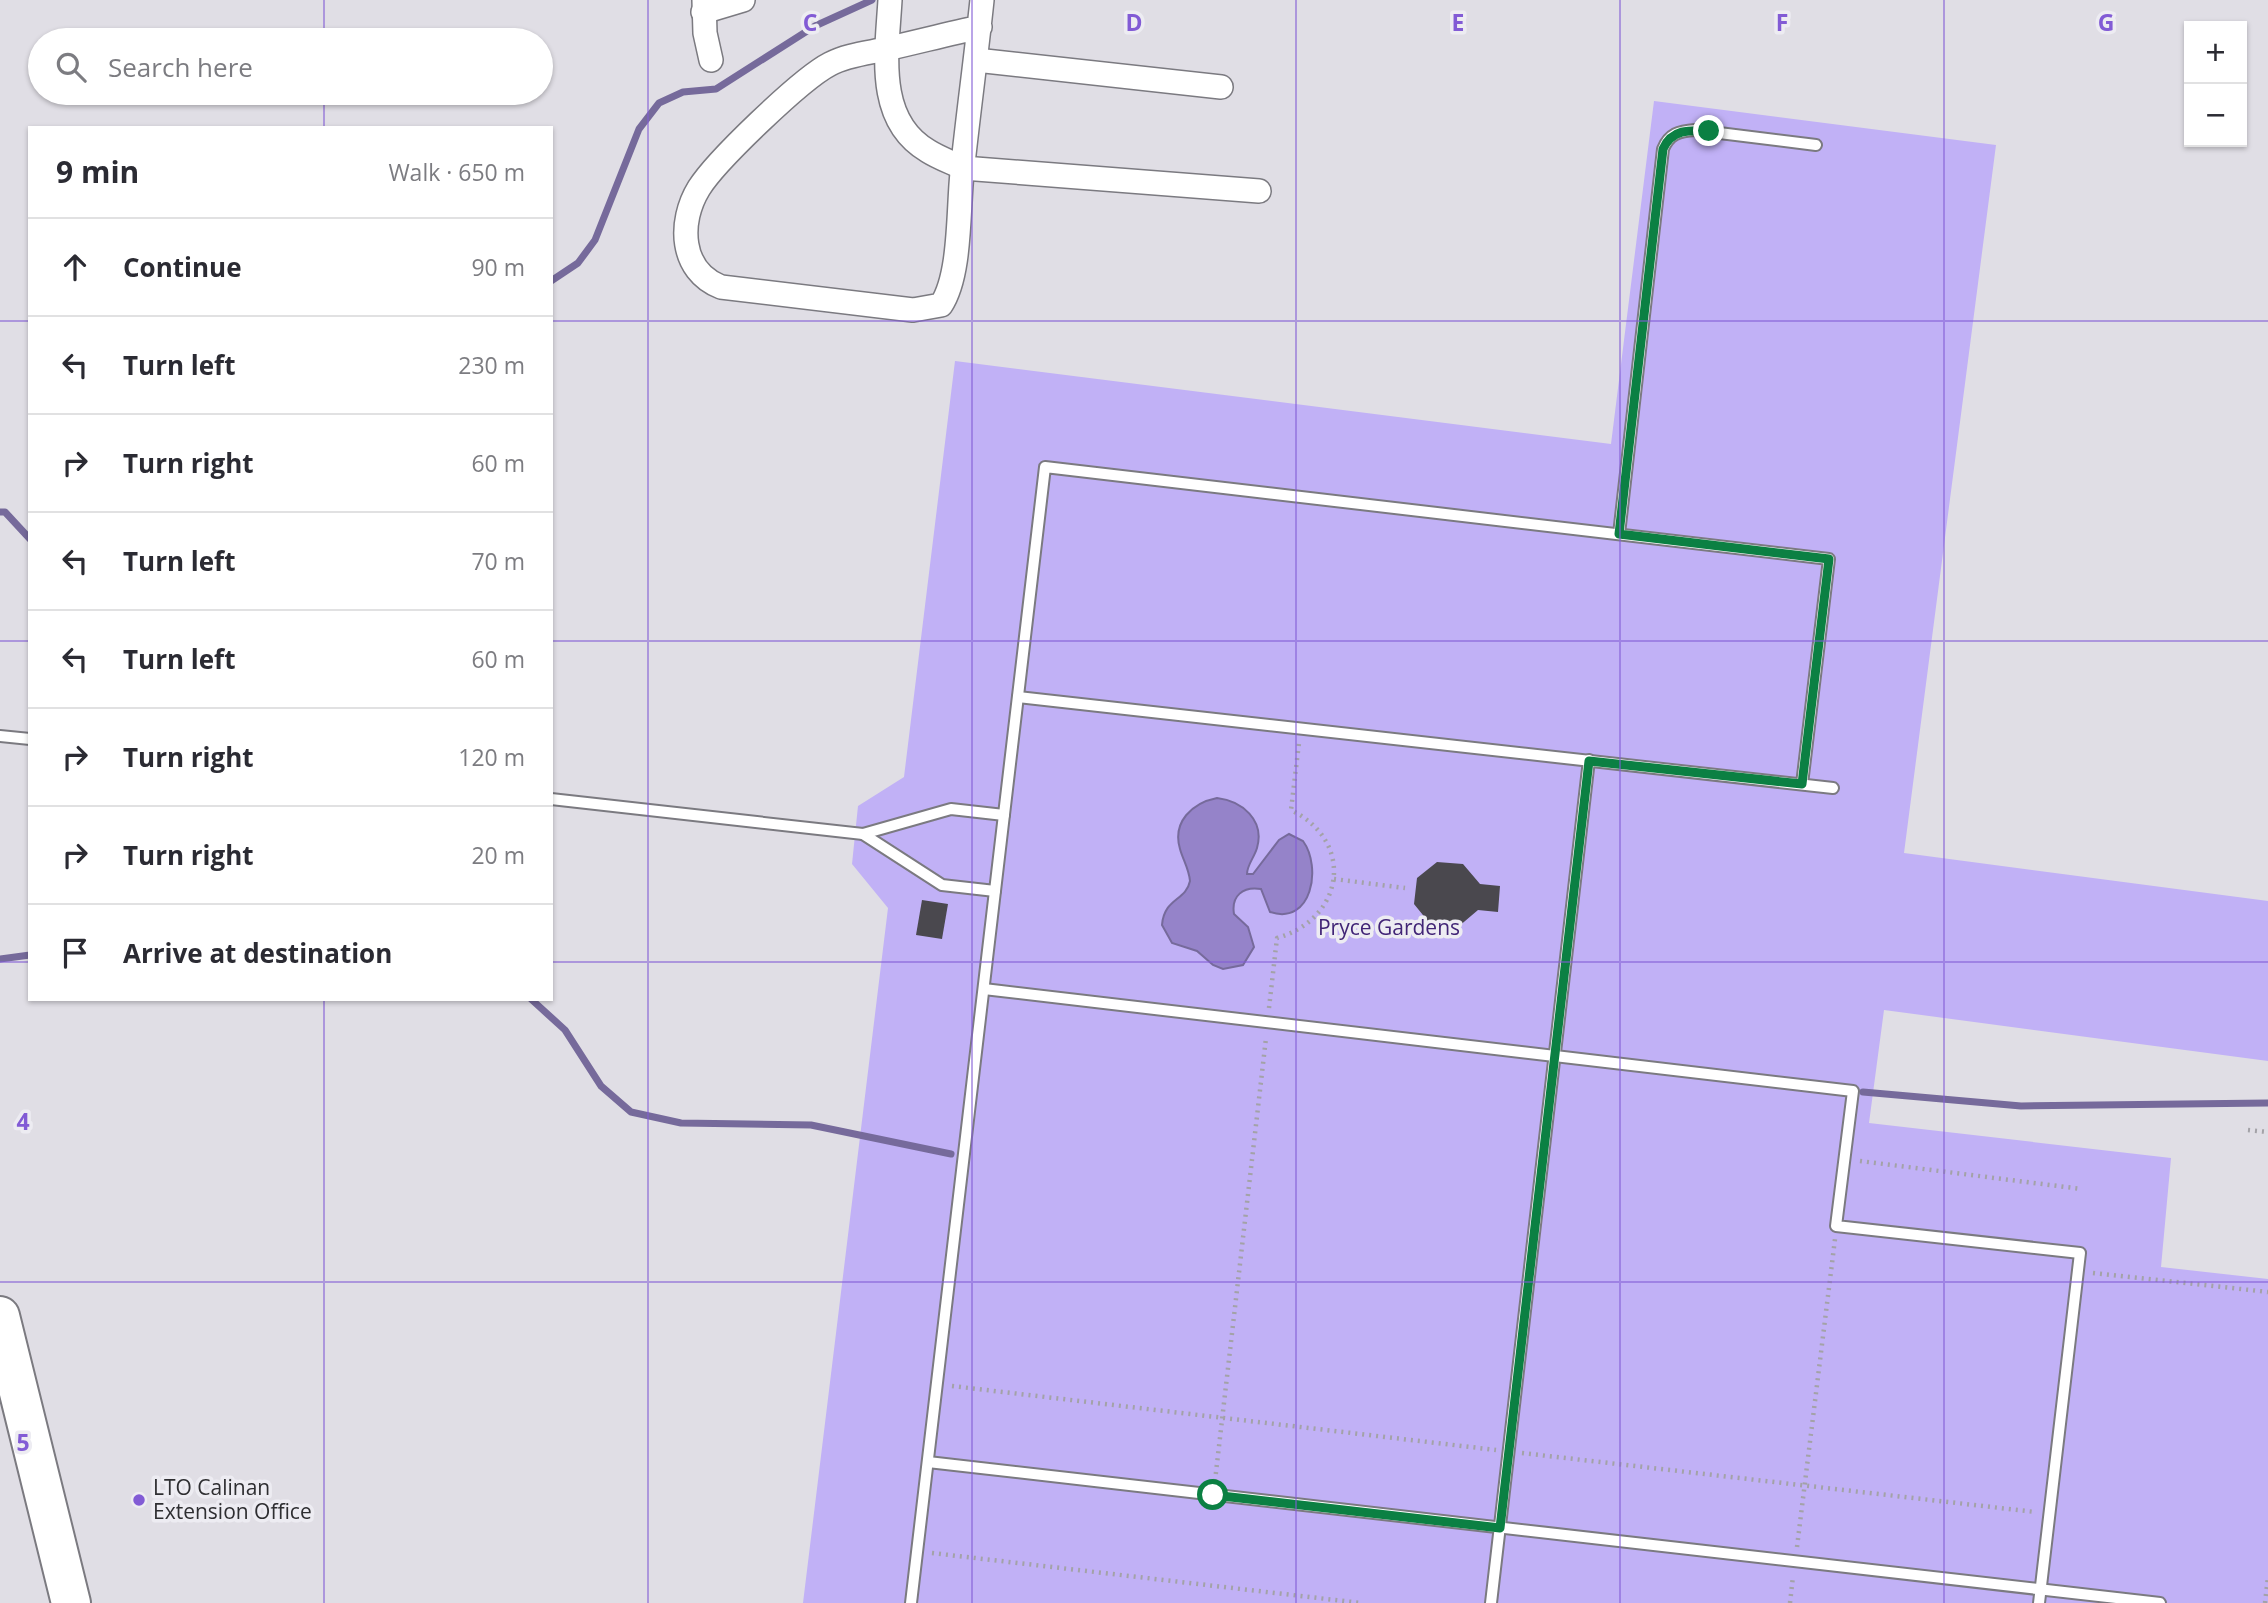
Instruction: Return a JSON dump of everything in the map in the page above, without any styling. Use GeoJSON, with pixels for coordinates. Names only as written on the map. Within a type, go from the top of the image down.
{"type":"FeatureCollection","features":[{"type":"Feature","properties":{"kind":"highway"},"geometry":{"type":"LineString","coordinates":[[0,1316],[71,1603]]}},
{"type":"Feature","properties":{"kind":"street"},"geometry":{"type":"LineString","coordinates":[[711,60],[704,6],[743,0]]}},
{"type":"Feature","properties":{"kind":"street"},"geometry":{"type":"LineString","coordinates":[[890,0],[888,93],[895,118],[926,150],[963,168],[1259,191]]}},
{"type":"Feature","properties":{"kind":"street"},"geometry":{"type":"LineString","coordinates":[[979,27],[833,62],[815,73],[725,157],[700,186],[690,205],[686,231],[695,270],[704,280],[721,287],[913,310],[941,305],[951,280],[982,0]]}},
{"type":"Feature","properties":{"kind":"street"},"geometry":{"type":"LineString","coordinates":[[976,60],[1220,87]]}},
{"type":"Feature","properties":{"kind":"lane"},"geometry":{"type":"LineString","coordinates":[[1619,534],[1663,149],[1667,139],[1680,131],[1695,130],[1816,145]]}},
{"type":"Feature","properties":{"kind":"lane"},"geometry":{"type":"LineString","coordinates":[[911,1603],[1045,467],[1829,559],[1802,784]]}},
{"type":"Feature","properties":{"kind":"lane"},"geometry":{"type":"LineString","coordinates":[[1018,697],[1833,788]]}},
{"type":"Feature","properties":{"kind":"lane"},"geometry":{"type":"LineString","coordinates":[[0,736],[28,739]]}},
{"type":"Feature","properties":{"kind":"lane"},"geometry":{"type":"LineString","coordinates":[[1491,1603],[1589,761]]}},
{"type":"Feature","properties":{"kind":"lane"},"geometry":{"type":"LineString","coordinates":[[553,799],[863,834],[951,809],[1004,815]]}},
{"type":"Feature","properties":{"kind":"lane"},"geometry":{"type":"LineString","coordinates":[[863,834],[942,885],[995,891]]}},
{"type":"Feature","properties":{"kind":"lane"},"geometry":{"type":"LineString","coordinates":[[984,989],[1853,1091],[1836,1226],[2080,1253],[2039,1603]]}},
{"type":"Feature","properties":{"kind":"lane"},"geometry":{"type":"LineString","coordinates":[[928,1462],[2160,1603]]}},
{"type":"Feature","properties":{"kind":"path"},"geometry":{"type":"LineString","coordinates":[[1213,1495],[1277,938],[1309,924],[1321,912],[1334,880],[1334,865],[1325,837],[1310,821],[1292,810],[1301,729]]}},
{"type":"Feature","properties":{"kind":"path"},"geometry":{"type":"LineString","coordinates":[[1334,880],[1405,888]]}},
{"type":"Feature","properties":{"kind":"path"},"geometry":{"type":"LineString","coordinates":[[2248,1130],[2268,1132]]}},
{"type":"Feature","properties":{"kind":"path"},"geometry":{"type":"LineString","coordinates":[[1845,1160],[2082,1189]]}},
{"type":"Feature","properties":{"kind":"path"},"geometry":{"type":"LineString","coordinates":[[1790,1603],[1836,1226]]}},
{"type":"Feature","properties":{"kind":"path"},"geometry":{"type":"LineString","coordinates":[[2078,1271],[2268,1293]]}},
{"type":"Feature","properties":{"kind":"path"},"geometry":{"type":"LineString","coordinates":[[917,1551],[1361,1603]]}},
{"type":"Feature","properties":{"kind":"path"},"geometry":{"type":"LineString","coordinates":[[2265,1603],[2268,1577]]}},
{"type":"Feature","properties":{"kind":"green space","name":"Pryce Gardens"},"geometry":{"type":"Polygon","coordinates":[[[1654,101],[1996,145],[1904,853],[2268,901],[2268,1061],[1884,1010],[1869,1123],[2171,1158],[2161,1267],[2268,1279],[2268,1603],[803,1603],[888,908],[852,864],[858,806],[904,777],[955,361],[1611,444],[1654,101]]]}},
{"type":"Feature","properties":{"kind":"shaded area"},"geometry":{"type":"Polygon","coordinates":[[[1217,798],[1243,808],[1258,829],[1257,848],[1247,874],[1253,874],[1279,840],[1289,834],[1303,841],[1312,865],[1309,891],[1304,903],[1296,910],[1284,914],[1270,912],[1261,889],[1249,889],[1236,897],[1234,914],[1248,927],[1254,947],[1243,965],[1223,969],[1213,965],[1197,951],[1172,943],[1162,925],[1167,910],[1188,888],[1190,881],[1178,839],[1182,822],[1192,809],[1217,798]]]}},
{"type":"Feature","properties":{"kind":"building"},"geometry":{"type":"Polygon","coordinates":[[[1437,862],[1463,864],[1480,884],[1500,886],[1498,912],[1478,910],[1458,927],[1431,925],[1414,904],[1417,878],[1437,862]]]}},
{"type":"Feature","properties":{"kind":"building"},"geometry":{"type":"Polygon","coordinates":[[[922,900],[948,904],[942,939],[916,935],[922,900]]]}},
{"type":"Feature","properties":{"kind":"waterway"},"geometry":{"type":"LineString","coordinates":[[553,280],[578,263],[595,240],[639,129],[659,103],[683,92],[716,89],[815,26],[872,0]]}},
{"type":"Feature","properties":{"kind":"waterway"},"geometry":{"type":"LineString","coordinates":[[0,512],[5,512],[28,537]]}},
{"type":"Feature","properties":{"kind":"waterway"},"geometry":{"type":"LineString","coordinates":[[0,959],[28,955]]}},
{"type":"Feature","properties":{"kind":"waterway"},"geometry":{"type":"LineString","coordinates":[[533,1001],[565,1030],[601,1086],[631,1112],[681,1123],[811,1125],[951,1154]]}},
{"type":"Feature","properties":{"kind":"waterway"},"geometry":{"type":"LineString","coordinates":[[1863,1092],[2021,1106],[2268,1103]]}},
{"type":"Feature","properties":{"kind":"place","name":"LTO Calinan Extension Office"},"geometry":{"type":"Point","coordinates":[139,1500]}},
{"type":"Feature","properties":{"kind":"route"},"geometry":{"type":"LineString","coordinates":[[1213,1495],[1500,1528],[1589,761],[1802,784],[1829,559],[1619,534],[1663,149],[1667,139],[1680,131],[1709,131]]}}]}
